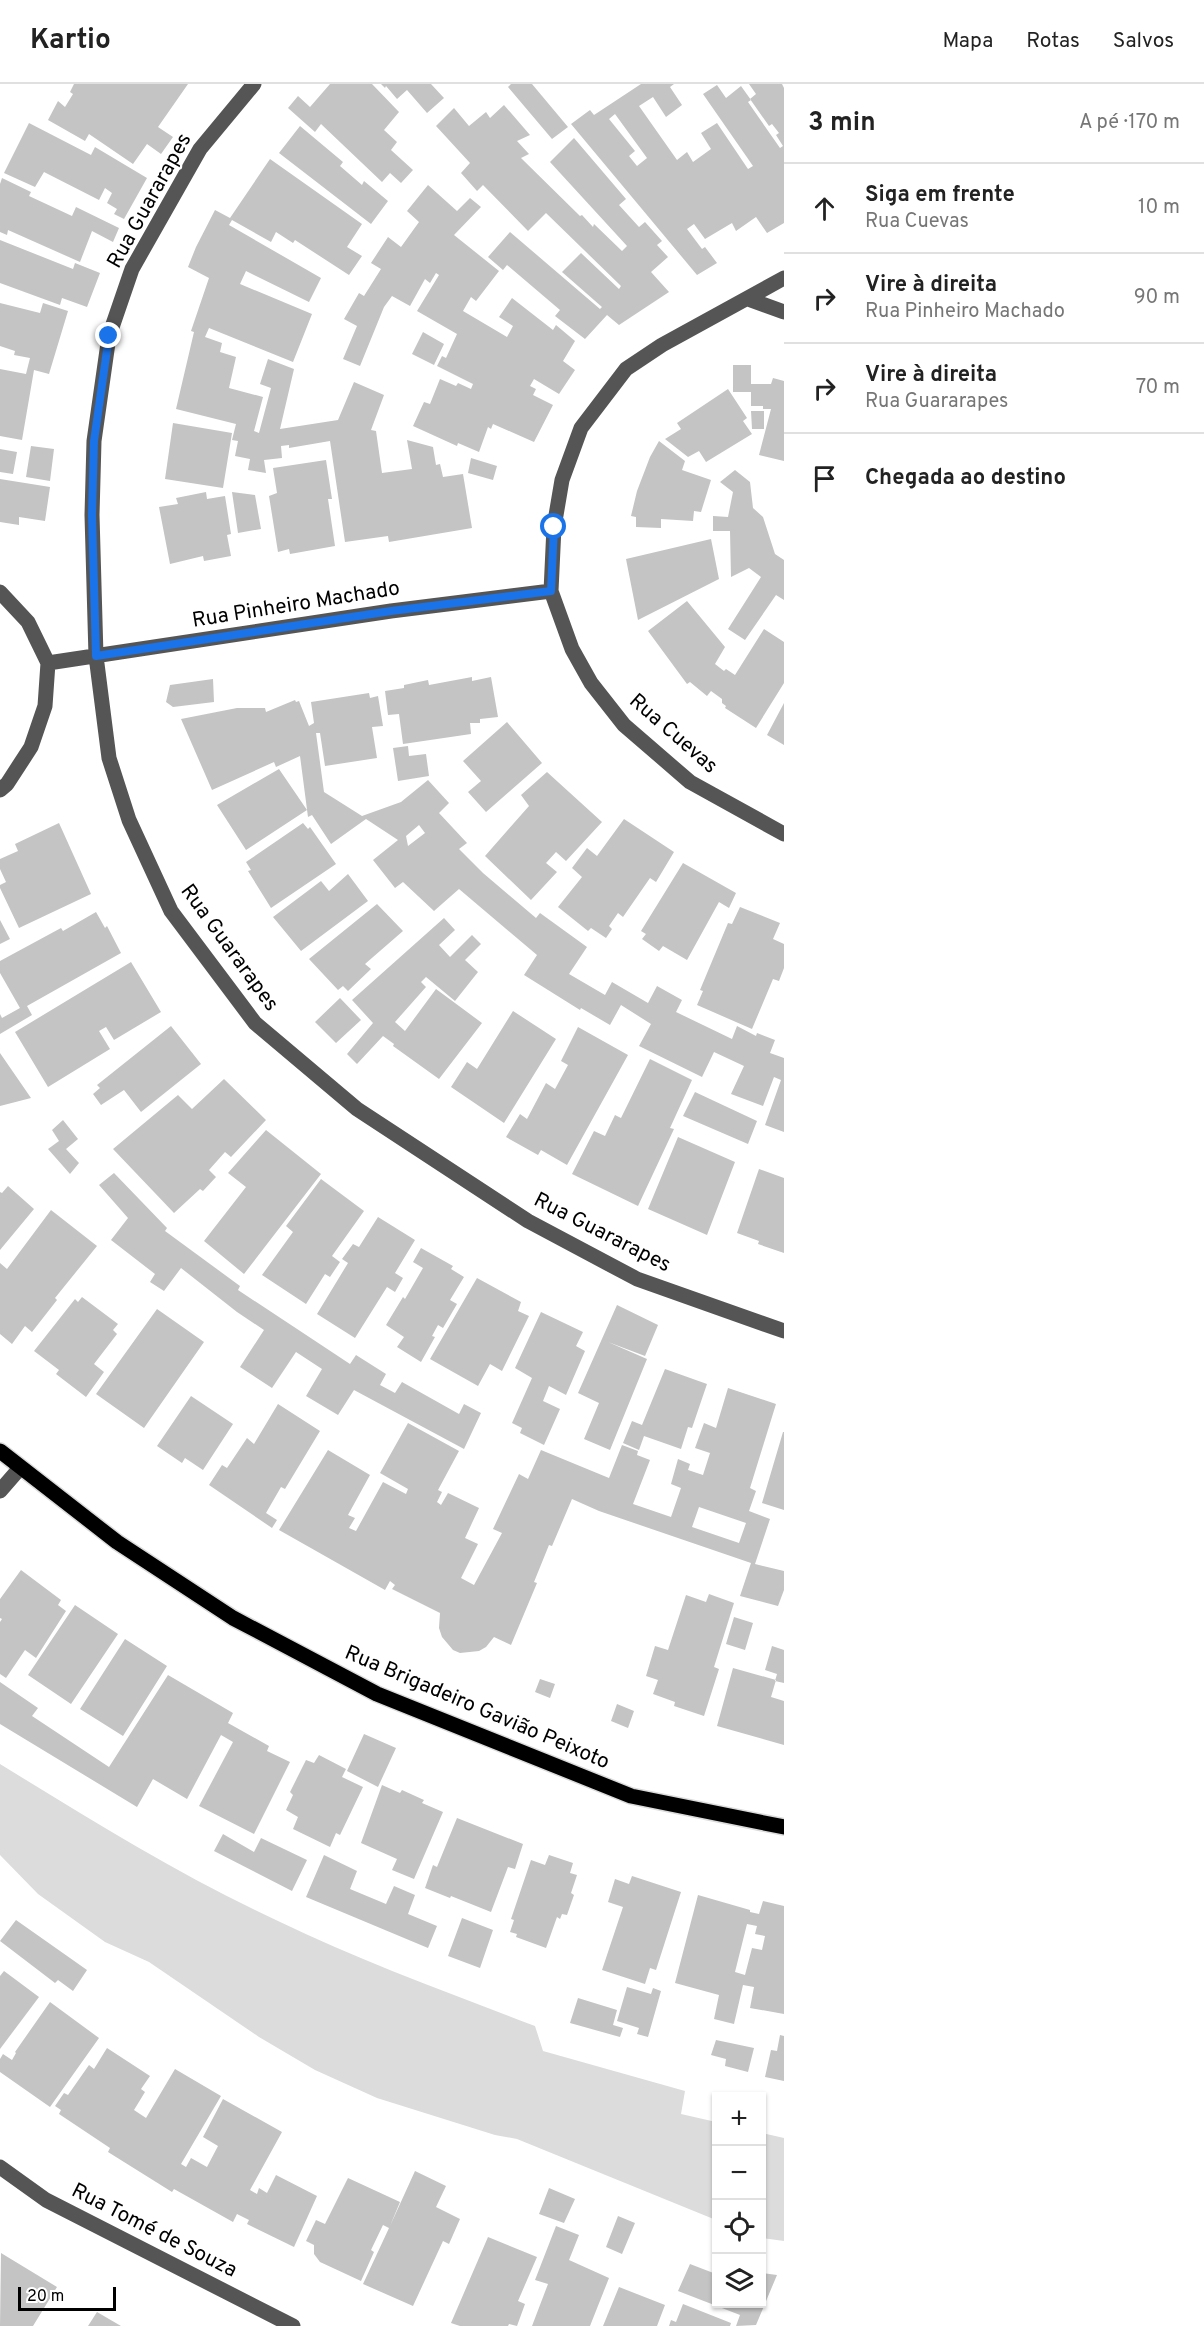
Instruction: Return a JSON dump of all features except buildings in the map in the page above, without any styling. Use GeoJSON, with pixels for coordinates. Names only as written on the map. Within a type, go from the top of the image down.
{"type":"FeatureCollection","features":[{"type":"Feature","properties":{"kind":"main road","name":"Rua Brigadeiro Gavião Peixoto"},"geometry":{"type":"LineString","coordinates":[[0,1451],[117,1542],[233,1618],[377,1694],[632,1796],[784,1827]]}},
{"type":"Feature","properties":{"kind":"street","name":"Rua Guararapes"},"geometry":{"type":"LineString","coordinates":[[254,84],[200,149],[132,269],[109,336],[94,441],[92,515],[96,656],[109,758],[129,820],[171,911],[255,1023],[357,1109],[528,1221],[637,1279],[784,1331]]}},
{"type":"Feature","properties":{"kind":"street","name":"Rua Cuevas"},"geometry":{"type":"LineString","coordinates":[[784,278],[662,345],[626,369],[581,428],[562,480],[554,527],[551,591],[572,649],[591,683],[624,724],[690,782],[784,834]]}},
{"type":"Feature","properties":{"kind":"street"},"geometry":{"type":"LineString","coordinates":[[748,299],[784,312]]}},
{"type":"Feature","properties":{"kind":"street","name":"Rua Pinheiro Machado"},"geometry":{"type":"LineString","coordinates":[[48,663],[391,611],[551,591]]}},
{"type":"Feature","properties":{"kind":"street"},"geometry":{"type":"LineString","coordinates":[[0,592],[28,622],[48,663],[45,706],[31,747],[7,784],[0,790]]}},
{"type":"Feature","properties":{"kind":"street"},"geometry":{"type":"LineString","coordinates":[[0,1491],[20,1468]]}},
{"type":"Feature","properties":{"kind":"street","name":"Rua Tomé de Souza"},"geometry":{"type":"LineString","coordinates":[[0,2167],[46,2200],[293,2326]]}},
{"type":"Feature","properties":{"kind":"shaded area"},"geometry":{"type":"Polygon","coordinates":[[[0,1764],[137,1847],[242,1904],[373,1963],[535,2026],[543,2051],[685,2091],[681,2114],[712,2121],[712,2218],[517,2139],[495,2135],[377,2098],[315,2070],[259,2037],[149,1962],[105,1942],[38,1894],[0,1855],[0,1764]]]}},
{"type":"Feature","properties":{"kind":"shaded area"},"geometry":{"type":"Polygon","coordinates":[[[766,2134],[784,2138],[784,2241],[766,2239],[766,2134]]]}},
{"type":"Feature","properties":{"kind":"route"},"geometry":{"type":"LineString","coordinates":[[109,336],[94,441],[92,515],[96,656],[391,611],[551,591],[554,527]]}}]}
